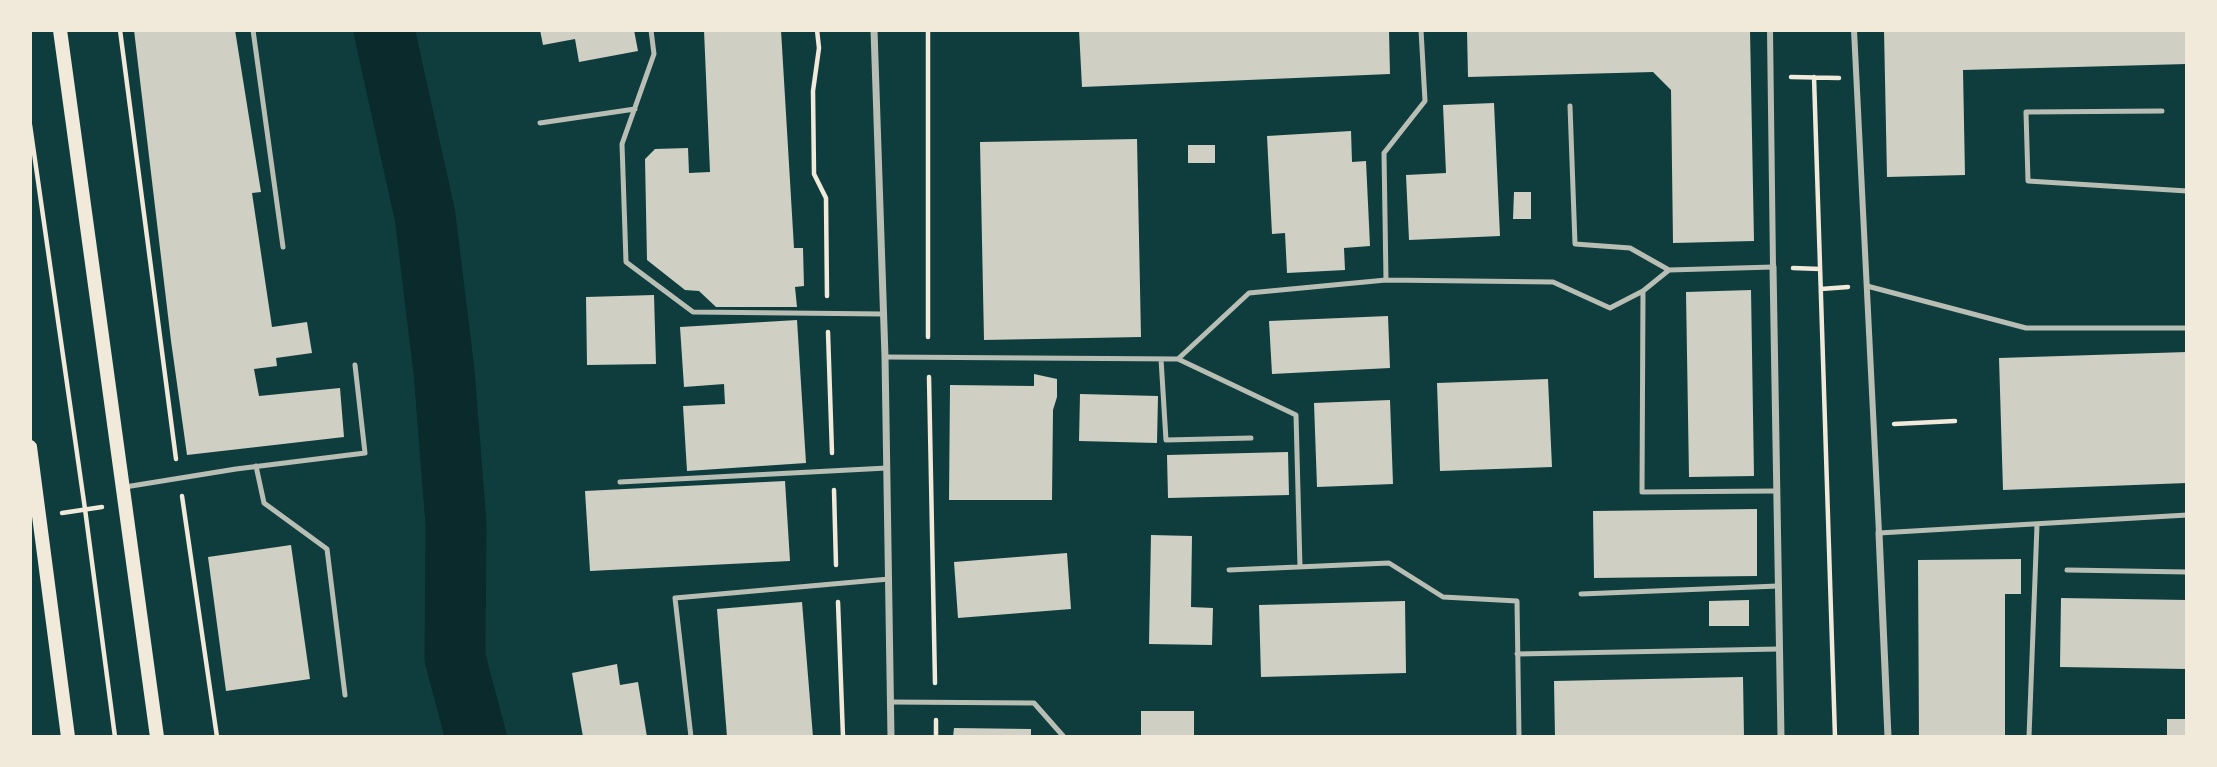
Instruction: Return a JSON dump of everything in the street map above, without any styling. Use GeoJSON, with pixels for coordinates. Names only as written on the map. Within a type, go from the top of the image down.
{"type":"FeatureCollection","features":[{"type":"Feature","properties":{"kind":"main road"},"geometry":{"type":"LineString","coordinates":[[60,30],[157,737]]}},
{"type":"Feature","properties":{"kind":"main road"},"geometry":{"type":"LineString","coordinates":[[30,447],[68,737]]}},
{"type":"Feature","properties":{"kind":"street"},"geometry":{"type":"LineString","coordinates":[[874,30],[885,357],[891,737]]}},
{"type":"Feature","properties":{"kind":"street"},"geometry":{"type":"LineString","coordinates":[[1770,30],[1781,737]]}},
{"type":"Feature","properties":{"kind":"street"},"geometry":{"type":"LineString","coordinates":[[1854,30],[1888,737]]}},
{"type":"Feature","properties":{"kind":"lane"},"geometry":{"type":"LineString","coordinates":[[253,30],[283,247]]}},
{"type":"Feature","properties":{"kind":"lane"},"geometry":{"type":"LineString","coordinates":[[651,30],[654,54],[622,145],[626,262],[693,312],[883,314]]}},
{"type":"Feature","properties":{"kind":"lane"},"geometry":{"type":"LineString","coordinates":[[1386,280],[1384,153],[1425,101],[1422,30]]}},
{"type":"Feature","properties":{"kind":"lane"},"geometry":{"type":"LineString","coordinates":[[1570,106],[1575,244],[1630,248],[1669,270],[1773,267]]}},
{"type":"Feature","properties":{"kind":"lane"},"geometry":{"type":"LineString","coordinates":[[540,123],[635,109]]}},
{"type":"Feature","properties":{"kind":"lane"},"geometry":{"type":"LineString","coordinates":[[2162,111],[2026,112],[2028,181],[2187,191]]}},
{"type":"Feature","properties":{"kind":"lane"},"geometry":{"type":"LineString","coordinates":[[1178,359],[1249,293],[1386,280],[1553,282],[1610,308],[1643,291],[1669,270]]}},
{"type":"Feature","properties":{"kind":"lane"},"geometry":{"type":"LineString","coordinates":[[1867,286],[2026,328],[2187,328]]}},
{"type":"Feature","properties":{"kind":"lane"},"geometry":{"type":"LineString","coordinates":[[1643,291],[1642,492],[1776,491]]}},
{"type":"Feature","properties":{"kind":"lane"},"geometry":{"type":"LineString","coordinates":[[885,357],[1178,359],[1296,415],[1300,567]]}},
{"type":"Feature","properties":{"kind":"lane"},"geometry":{"type":"LineString","coordinates":[[1161,359],[1166,440],[1251,438]]}},
{"type":"Feature","properties":{"kind":"lane"},"geometry":{"type":"LineString","coordinates":[[122,487],[256,466],[365,453],[355,365]]}},
{"type":"Feature","properties":{"kind":"lane"},"geometry":{"type":"LineString","coordinates":[[256,466],[264,503],[327,549],[345,695]]}},
{"type":"Feature","properties":{"kind":"lane"},"geometry":{"type":"LineString","coordinates":[[620,482],[887,468]]}},
{"type":"Feature","properties":{"kind":"lane"},"geometry":{"type":"LineString","coordinates":[[1879,533],[2187,515]]}},
{"type":"Feature","properties":{"kind":"lane"},"geometry":{"type":"LineString","coordinates":[[2029,737],[2037,525]]}},
{"type":"Feature","properties":{"kind":"lane"},"geometry":{"type":"LineString","coordinates":[[1228,570],[1390,563],[1443,597],[1517,601],[1519,737]]}},
{"type":"Feature","properties":{"kind":"lane"},"geometry":{"type":"LineString","coordinates":[[2067,570],[2187,572]]}},
{"type":"Feature","properties":{"kind":"lane"},"geometry":{"type":"LineString","coordinates":[[691,737],[675,598],[889,579]]}},
{"type":"Feature","properties":{"kind":"lane"},"geometry":{"type":"LineString","coordinates":[[1581,594],[1779,586]]}},
{"type":"Feature","properties":{"kind":"lane"},"geometry":{"type":"LineString","coordinates":[[1517,653],[1779,649]]}},
{"type":"Feature","properties":{"kind":"lane"},"geometry":{"type":"LineString","coordinates":[[891,702],[1034,703],[1064,737]]}},
{"type":"Feature","properties":{"kind":"path"},"geometry":{"type":"LineString","coordinates":[[121,30],[178,478],[217,737]]}},
{"type":"Feature","properties":{"kind":"path"},"geometry":{"type":"LineString","coordinates":[[817,30],[818,48],[813,91],[814,174],[826,198],[827,313],[843,737]]}},
{"type":"Feature","properties":{"kind":"path"},"geometry":{"type":"LineString","coordinates":[[928,30],[928,358],[936,737]]}},
{"type":"Feature","properties":{"kind":"path"},"geometry":{"type":"LineString","coordinates":[[1770,77],[1855,78]]}},
{"type":"Feature","properties":{"kind":"path"},"geometry":{"type":"LineString","coordinates":[[1814,77],[1835,737]]}},
{"type":"Feature","properties":{"kind":"path"},"geometry":{"type":"LineString","coordinates":[[30,125],[115,737]]}},
{"type":"Feature","properties":{"kind":"path"},"geometry":{"type":"LineString","coordinates":[[1886,424],[1955,421]]}},
{"type":"Feature","properties":{"kind":"building"},"geometry":{"type":"Polygon","coordinates":[[[134,30],[235,30],[261,192],[252,193],[272,327],[307,322],[312,353],[276,358],[277,366],[254,369],[259,396],[340,388],[344,437],[187,455],[134,30]]]}},
{"type":"Feature","properties":{"kind":"building"},"geometry":{"type":"Polygon","coordinates":[[[540,30],[634,30],[638,51],[579,62],[575,39],[543,45],[540,30]]]}},
{"type":"Feature","properties":{"kind":"building"},"geometry":{"type":"Polygon","coordinates":[[[704,30],[781,30],[794,248],[803,248],[804,286],[795,287],[797,307],[716,307],[699,291],[685,290],[647,260],[645,159],[655,149],[688,148],[689,173],[710,172],[704,30]]]}},
{"type":"Feature","properties":{"kind":"building"},"geometry":{"type":"Polygon","coordinates":[[[1079,30],[1389,30],[1390,74],[1082,87],[1079,30]]]}},
{"type":"Feature","properties":{"kind":"building"},"geometry":{"type":"Polygon","coordinates":[[[1467,30],[1750,30],[1754,241],[1673,243],[1671,90],[1653,72],[1468,77],[1467,30]]]}},
{"type":"Feature","properties":{"kind":"building"},"geometry":{"type":"Polygon","coordinates":[[[1884,30],[2187,30],[2187,64],[1963,70],[1965,175],[1887,177],[1884,30]]]}},
{"type":"Feature","properties":{"kind":"building"},"geometry":{"type":"Polygon","coordinates":[[[1494,103],[1500,236],[1409,240],[1406,175],[1446,173],[1443,105],[1494,103]]]}},
{"type":"Feature","properties":{"kind":"building"},"geometry":{"type":"Polygon","coordinates":[[[1351,131],[1352,162],[1366,161],[1370,246],[1344,248],[1345,270],[1287,273],[1285,233],[1272,234],[1267,136],[1351,131]]]}},
{"type":"Feature","properties":{"kind":"building"},"geometry":{"type":"Polygon","coordinates":[[[1137,139],[1141,337],[984,340],[980,142],[1137,139]]]}},
{"type":"Feature","properties":{"kind":"building"},"geometry":{"type":"Polygon","coordinates":[[[1188,145],[1215,145],[1215,163],[1188,163],[1188,145]]]}},
{"type":"Feature","properties":{"kind":"building"},"geometry":{"type":"Polygon","coordinates":[[[1514,192],[1531,192],[1531,219],[1513,219],[1514,192]]]}},
{"type":"Feature","properties":{"kind":"building"},"geometry":{"type":"Polygon","coordinates":[[[1751,290],[1754,476],[1689,477],[1686,292],[1751,290]]]}},
{"type":"Feature","properties":{"kind":"building"},"geometry":{"type":"Polygon","coordinates":[[[654,295],[656,364],[587,365],[586,297],[654,295]]]}},
{"type":"Feature","properties":{"kind":"building"},"geometry":{"type":"Polygon","coordinates":[[[1388,316],[1390,368],[1272,374],[1269,321],[1388,316]]]}},
{"type":"Feature","properties":{"kind":"building"},"geometry":{"type":"Polygon","coordinates":[[[797,320],[806,463],[687,471],[683,406],[725,404],[724,384],[684,387],[680,327],[797,320]]]}},
{"type":"Feature","properties":{"kind":"building"},"geometry":{"type":"Polygon","coordinates":[[[2187,352],[2187,483],[2003,490],[1999,358],[2187,352]]]}},
{"type":"Feature","properties":{"kind":"building"},"geometry":{"type":"Polygon","coordinates":[[[1034,374],[1057,379],[1057,397],[1053,410],[1052,500],[949,500],[950,385],[1034,386],[1034,374]]]}},
{"type":"Feature","properties":{"kind":"building"},"geometry":{"type":"Polygon","coordinates":[[[1548,379],[1552,467],[1440,471],[1437,383],[1548,379]]]}},
{"type":"Feature","properties":{"kind":"building"},"geometry":{"type":"Polygon","coordinates":[[[1080,394],[1158,396],[1157,443],[1079,441],[1080,394]]]}},
{"type":"Feature","properties":{"kind":"building"},"geometry":{"type":"Polygon","coordinates":[[[1390,400],[1393,484],[1317,487],[1314,403],[1390,400]]]}},
{"type":"Feature","properties":{"kind":"building"},"geometry":{"type":"Polygon","coordinates":[[[1288,452],[1289,495],[1168,498],[1167,455],[1288,452]]]}},
{"type":"Feature","properties":{"kind":"building"},"geometry":{"type":"Polygon","coordinates":[[[785,481],[790,561],[590,571],[585,491],[785,481]]]}},
{"type":"Feature","properties":{"kind":"building"},"geometry":{"type":"Polygon","coordinates":[[[1757,509],[1757,576],[1594,578],[1593,511],[1757,509]]]}},
{"type":"Feature","properties":{"kind":"building"},"geometry":{"type":"Polygon","coordinates":[[[1151,535],[1192,536],[1191,607],[1213,608],[1212,645],[1149,644],[1151,535]]]}},
{"type":"Feature","properties":{"kind":"building"},"geometry":{"type":"Polygon","coordinates":[[[291,545],[310,679],[226,691],[208,557],[291,545]]]}},
{"type":"Feature","properties":{"kind":"building"},"geometry":{"type":"Polygon","coordinates":[[[1067,553],[1071,609],[958,618],[954,562],[1067,553]]]}},
{"type":"Feature","properties":{"kind":"building"},"geometry":{"type":"Polygon","coordinates":[[[2021,559],[2021,594],[2005,594],[2005,737],[1919,737],[1918,560],[2021,559]]]}},
{"type":"Feature","properties":{"kind":"building"},"geometry":{"type":"Polygon","coordinates":[[[2061,598],[2187,600],[2187,669],[2060,667],[2061,598]]]}},
{"type":"Feature","properties":{"kind":"building"},"geometry":{"type":"Polygon","coordinates":[[[1749,600],[1749,626],[1709,626],[1709,601],[1749,600]]]}},
{"type":"Feature","properties":{"kind":"building"},"geometry":{"type":"Polygon","coordinates":[[[1405,601],[1406,673],[1261,677],[1259,605],[1405,601]]]}},
{"type":"Feature","properties":{"kind":"building"},"geometry":{"type":"Polygon","coordinates":[[[802,602],[813,737],[727,737],[717,609],[802,602]]]}},
{"type":"Feature","properties":{"kind":"building"},"geometry":{"type":"Polygon","coordinates":[[[617,664],[620,685],[638,682],[647,737],[583,737],[572,673],[617,664]]]}},
{"type":"Feature","properties":{"kind":"building"},"geometry":{"type":"Polygon","coordinates":[[[1743,677],[1744,737],[1555,737],[1554,681],[1743,677]]]}},
{"type":"Feature","properties":{"kind":"building"},"geometry":{"type":"Polygon","coordinates":[[[1141,711],[1194,711],[1194,737],[1141,737],[1141,711]]]}},
{"type":"Feature","properties":{"kind":"building"},"geometry":{"type":"Polygon","coordinates":[[[2167,719],[2187,719],[2187,737],[2167,737],[2167,719]]]}},
{"type":"Feature","properties":{"kind":"building"},"geometry":{"type":"Polygon","coordinates":[[[954,728],[1031,729],[1031,737],[953,737],[954,728]]]}},
{"type":"Feature","properties":{"kind":"waterway"},"geometry":{"type":"LineString","coordinates":[[384,30],[425,216],[444,371],[456,524],[455,658],[476,737]]}}]}
